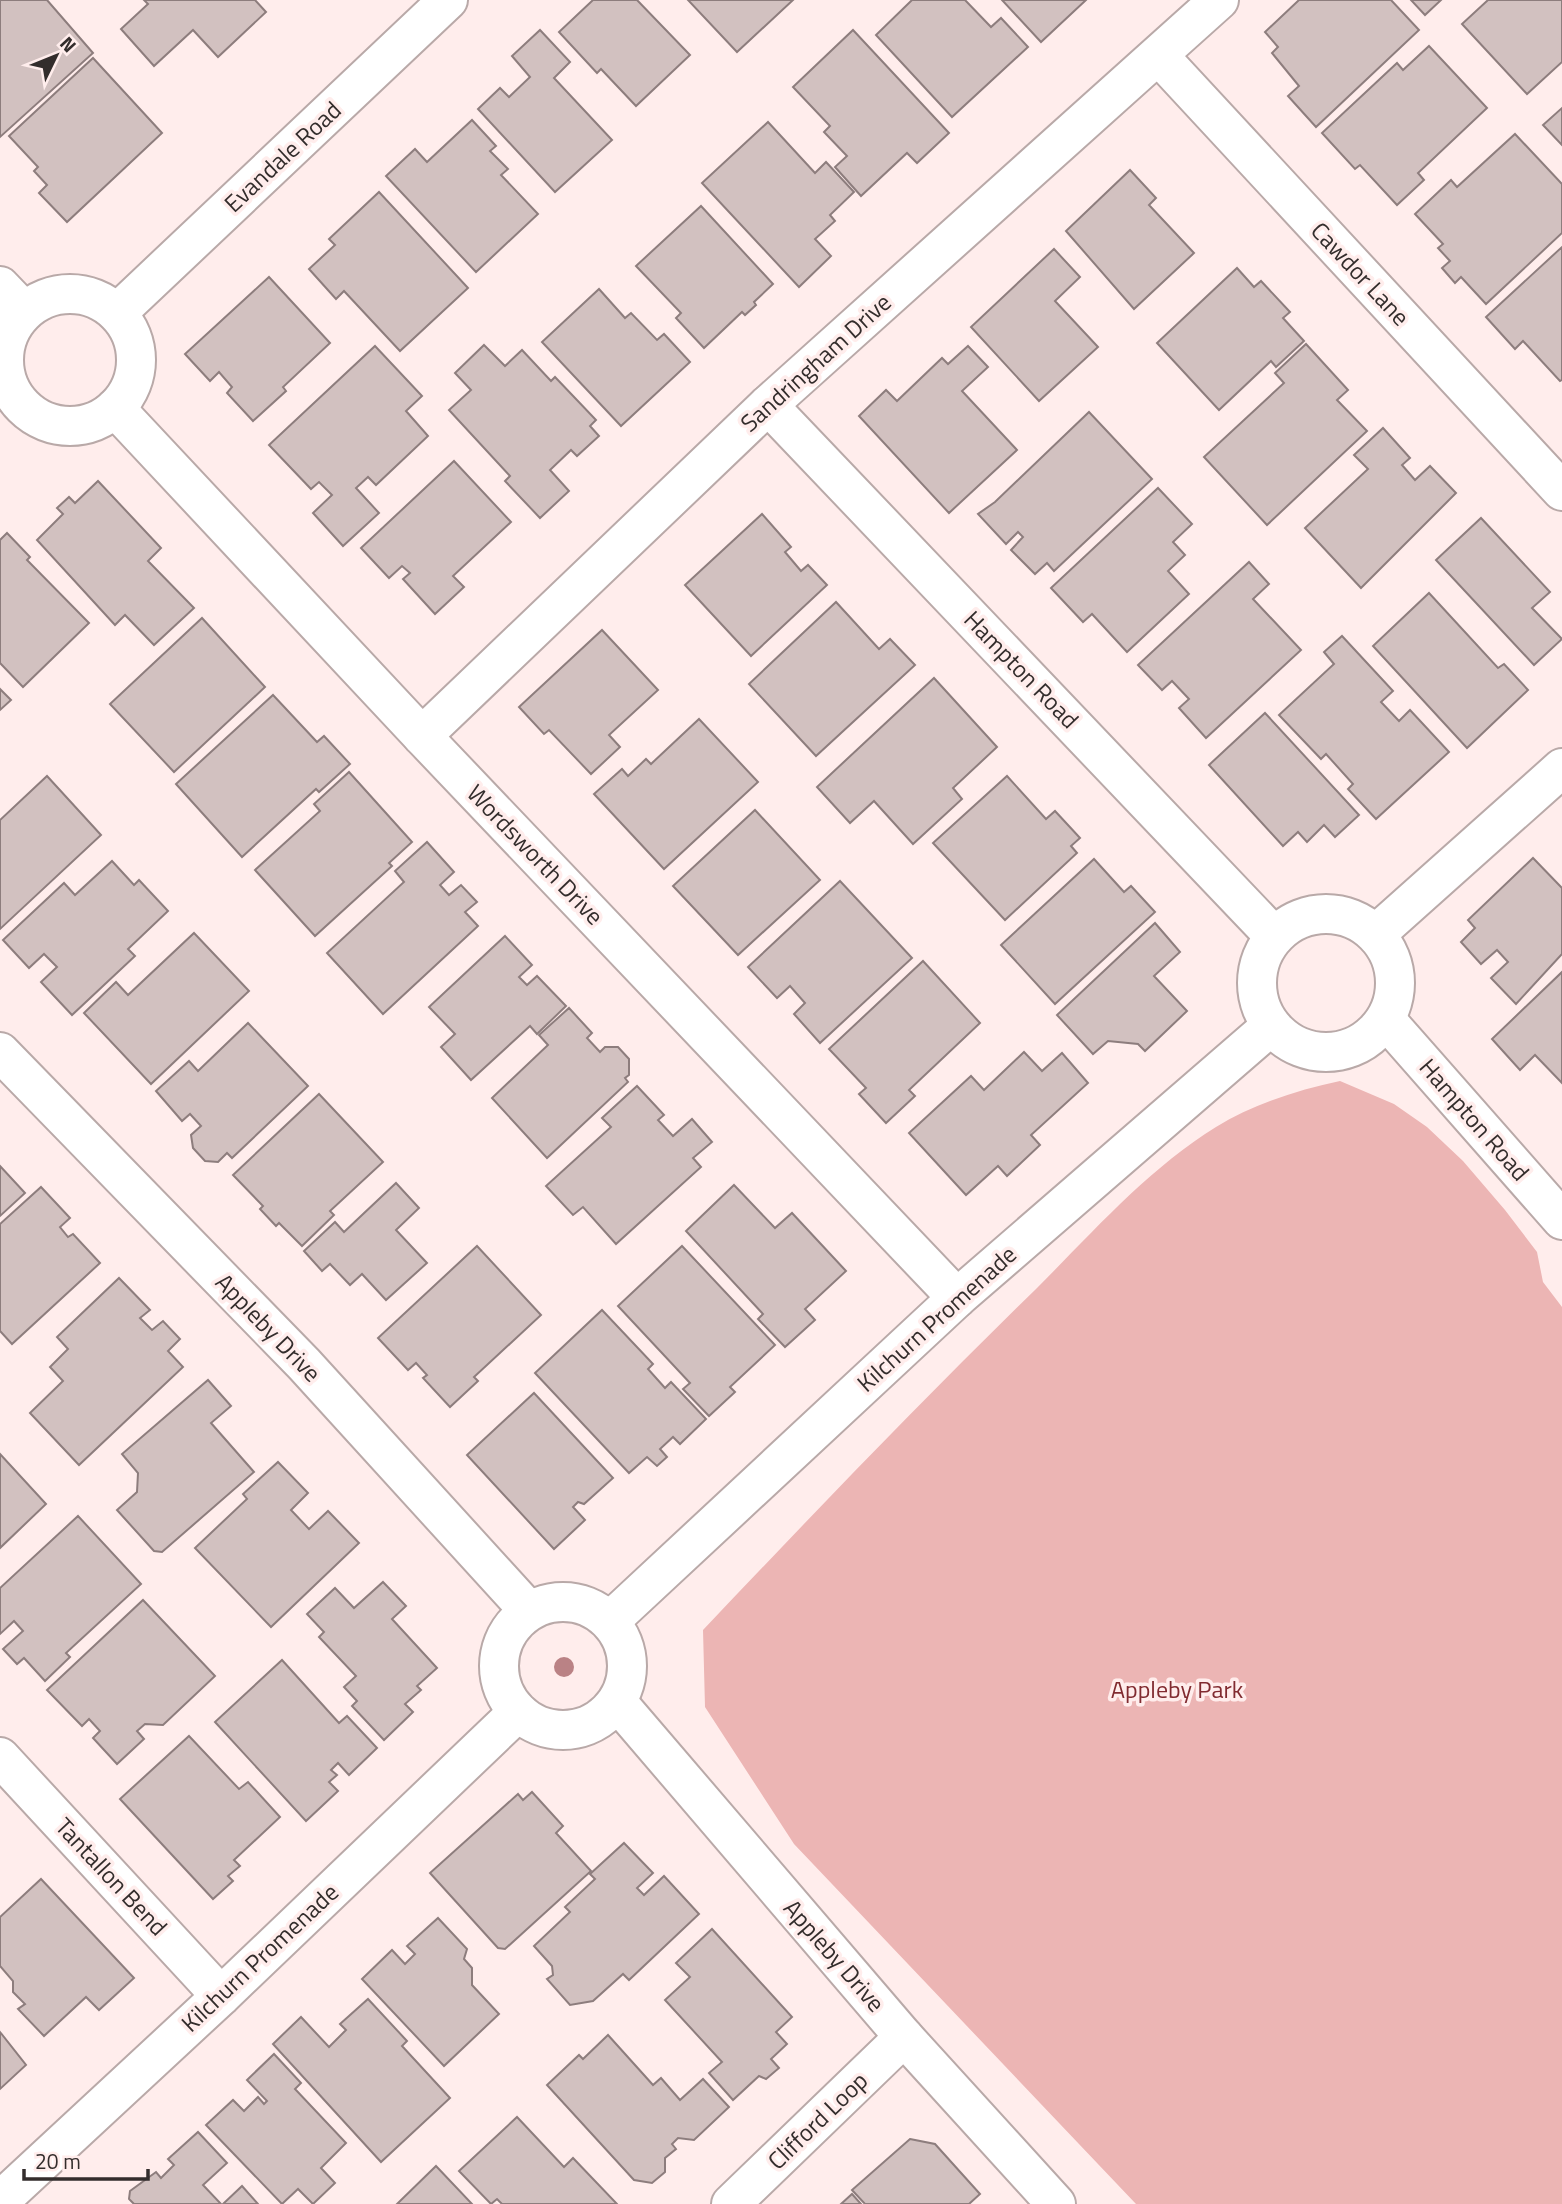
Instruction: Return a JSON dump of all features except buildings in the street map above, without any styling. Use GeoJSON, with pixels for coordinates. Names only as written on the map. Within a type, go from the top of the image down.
{"type":"FeatureCollection","features":[{"type":"Feature","properties":{"kind":"street","name":"Evandale Road"},"geometry":{"type":"LineString","coordinates":[[117,313],[448,0]]}},
{"type":"Feature","properties":{"kind":"street","name":"Sandringham Drive"},"geometry":{"type":"LineString","coordinates":[[422,736],[768,405],[1219,0]]}},
{"type":"Feature","properties":{"kind":"street","name":"Cawdor Lane"},"geometry":{"type":"LineString","coordinates":[[1159,56],[1562,491]]}},
{"type":"Feature","properties":{"kind":"street"},"geometry":{"type":"LineString","coordinates":[[66,293],[89,296],[117,313],[130,332],[136,355],[134,378],[124,399],[96,421],[74,426],[12,419],[10,390],[3,368],[5,344],[14,324],[12,299],[44,299],[66,293]]}},
{"type":"Feature","properties":{"kind":"street","name":"Hampton Road"},"geometry":{"type":"LineString","coordinates":[[768,405],[1274,936]]}},
{"type":"Feature","properties":{"kind":"street","name":"Wordsworth Drive"},"geometry":{"type":"LineString","coordinates":[[115,408],[422,736],[957,1298]]}},
{"type":"Feature","properties":{"kind":"street"},"geometry":{"type":"LineString","coordinates":[[1376,934],[1562,768]]}},
{"type":"Feature","properties":{"kind":"street"},"geometry":{"type":"LineString","coordinates":[[1316,914],[1339,914],[1360,922],[1376,934],[1389,953],[1396,974],[1394,998],[1386,1020],[1355,1047],[1330,1053],[1305,1050],[1282,1037],[1270,1026],[1259,1002],[1257,976],[1263,952],[1274,936],[1293,921],[1316,914]]}},
{"type":"Feature","properties":{"kind":"street","name":"Hampton Road"},"geometry":{"type":"LineString","coordinates":[[1386,1020],[1562,1220]]}},
{"type":"Feature","properties":{"kind":"street","name":"Kilchurn Promenade"},"geometry":{"type":"LineString","coordinates":[[610,1621],[957,1298],[1270,1026]]}},
{"type":"Feature","properties":{"kind":"street","name":"Appleby Drive"},"geometry":{"type":"LineString","coordinates":[[0,1052],[304,1364],[529,1611]]}},
{"type":"Feature","properties":{"kind":"street"},"geometry":{"type":"LineString","coordinates":[[571,1601],[592,1608],[610,1621],[622,1639],[628,1661],[627,1682],[618,1703],[602,1719],[582,1729],[559,1731],[536,1725],[518,1712],[505,1693],[499,1671],[501,1647],[512,1626],[529,1611],[550,1602],[571,1601]]}},
{"type":"Feature","properties":{"kind":"street","name":"Appleby Drive"},"geometry":{"type":"LineString","coordinates":[[618,1703],[904,2037],[1056,2204]]}},
{"type":"Feature","properties":{"kind":"street","name":"Kilchurn Promenade"},"geometry":{"type":"LineString","coordinates":[[0,2201],[221,1996],[518,1712]]}},
{"type":"Feature","properties":{"kind":"street","name":"Tantallon Bend"},"geometry":{"type":"LineString","coordinates":[[0,1757],[221,1996]]}},
{"type":"Feature","properties":{"kind":"street","name":"Clifford Loop"},"geometry":{"type":"LineString","coordinates":[[732,2204],[904,2037]]}},
{"type":"Feature","properties":{"kind":"green space","name":"Appleby Park"},"geometry":{"type":"Polygon","coordinates":[[[1340,1081],[1394,1104],[1427,1127],[1463,1161],[1537,1252],[1543,1282],[1562,1307],[1562,2204],[1136,2204],[794,1844],[705,1707],[703,1630],[909,1415],[1100,1224],[1167,1162],[1216,1127],[1245,1111],[1276,1099],[1340,1081]]]}}]}
